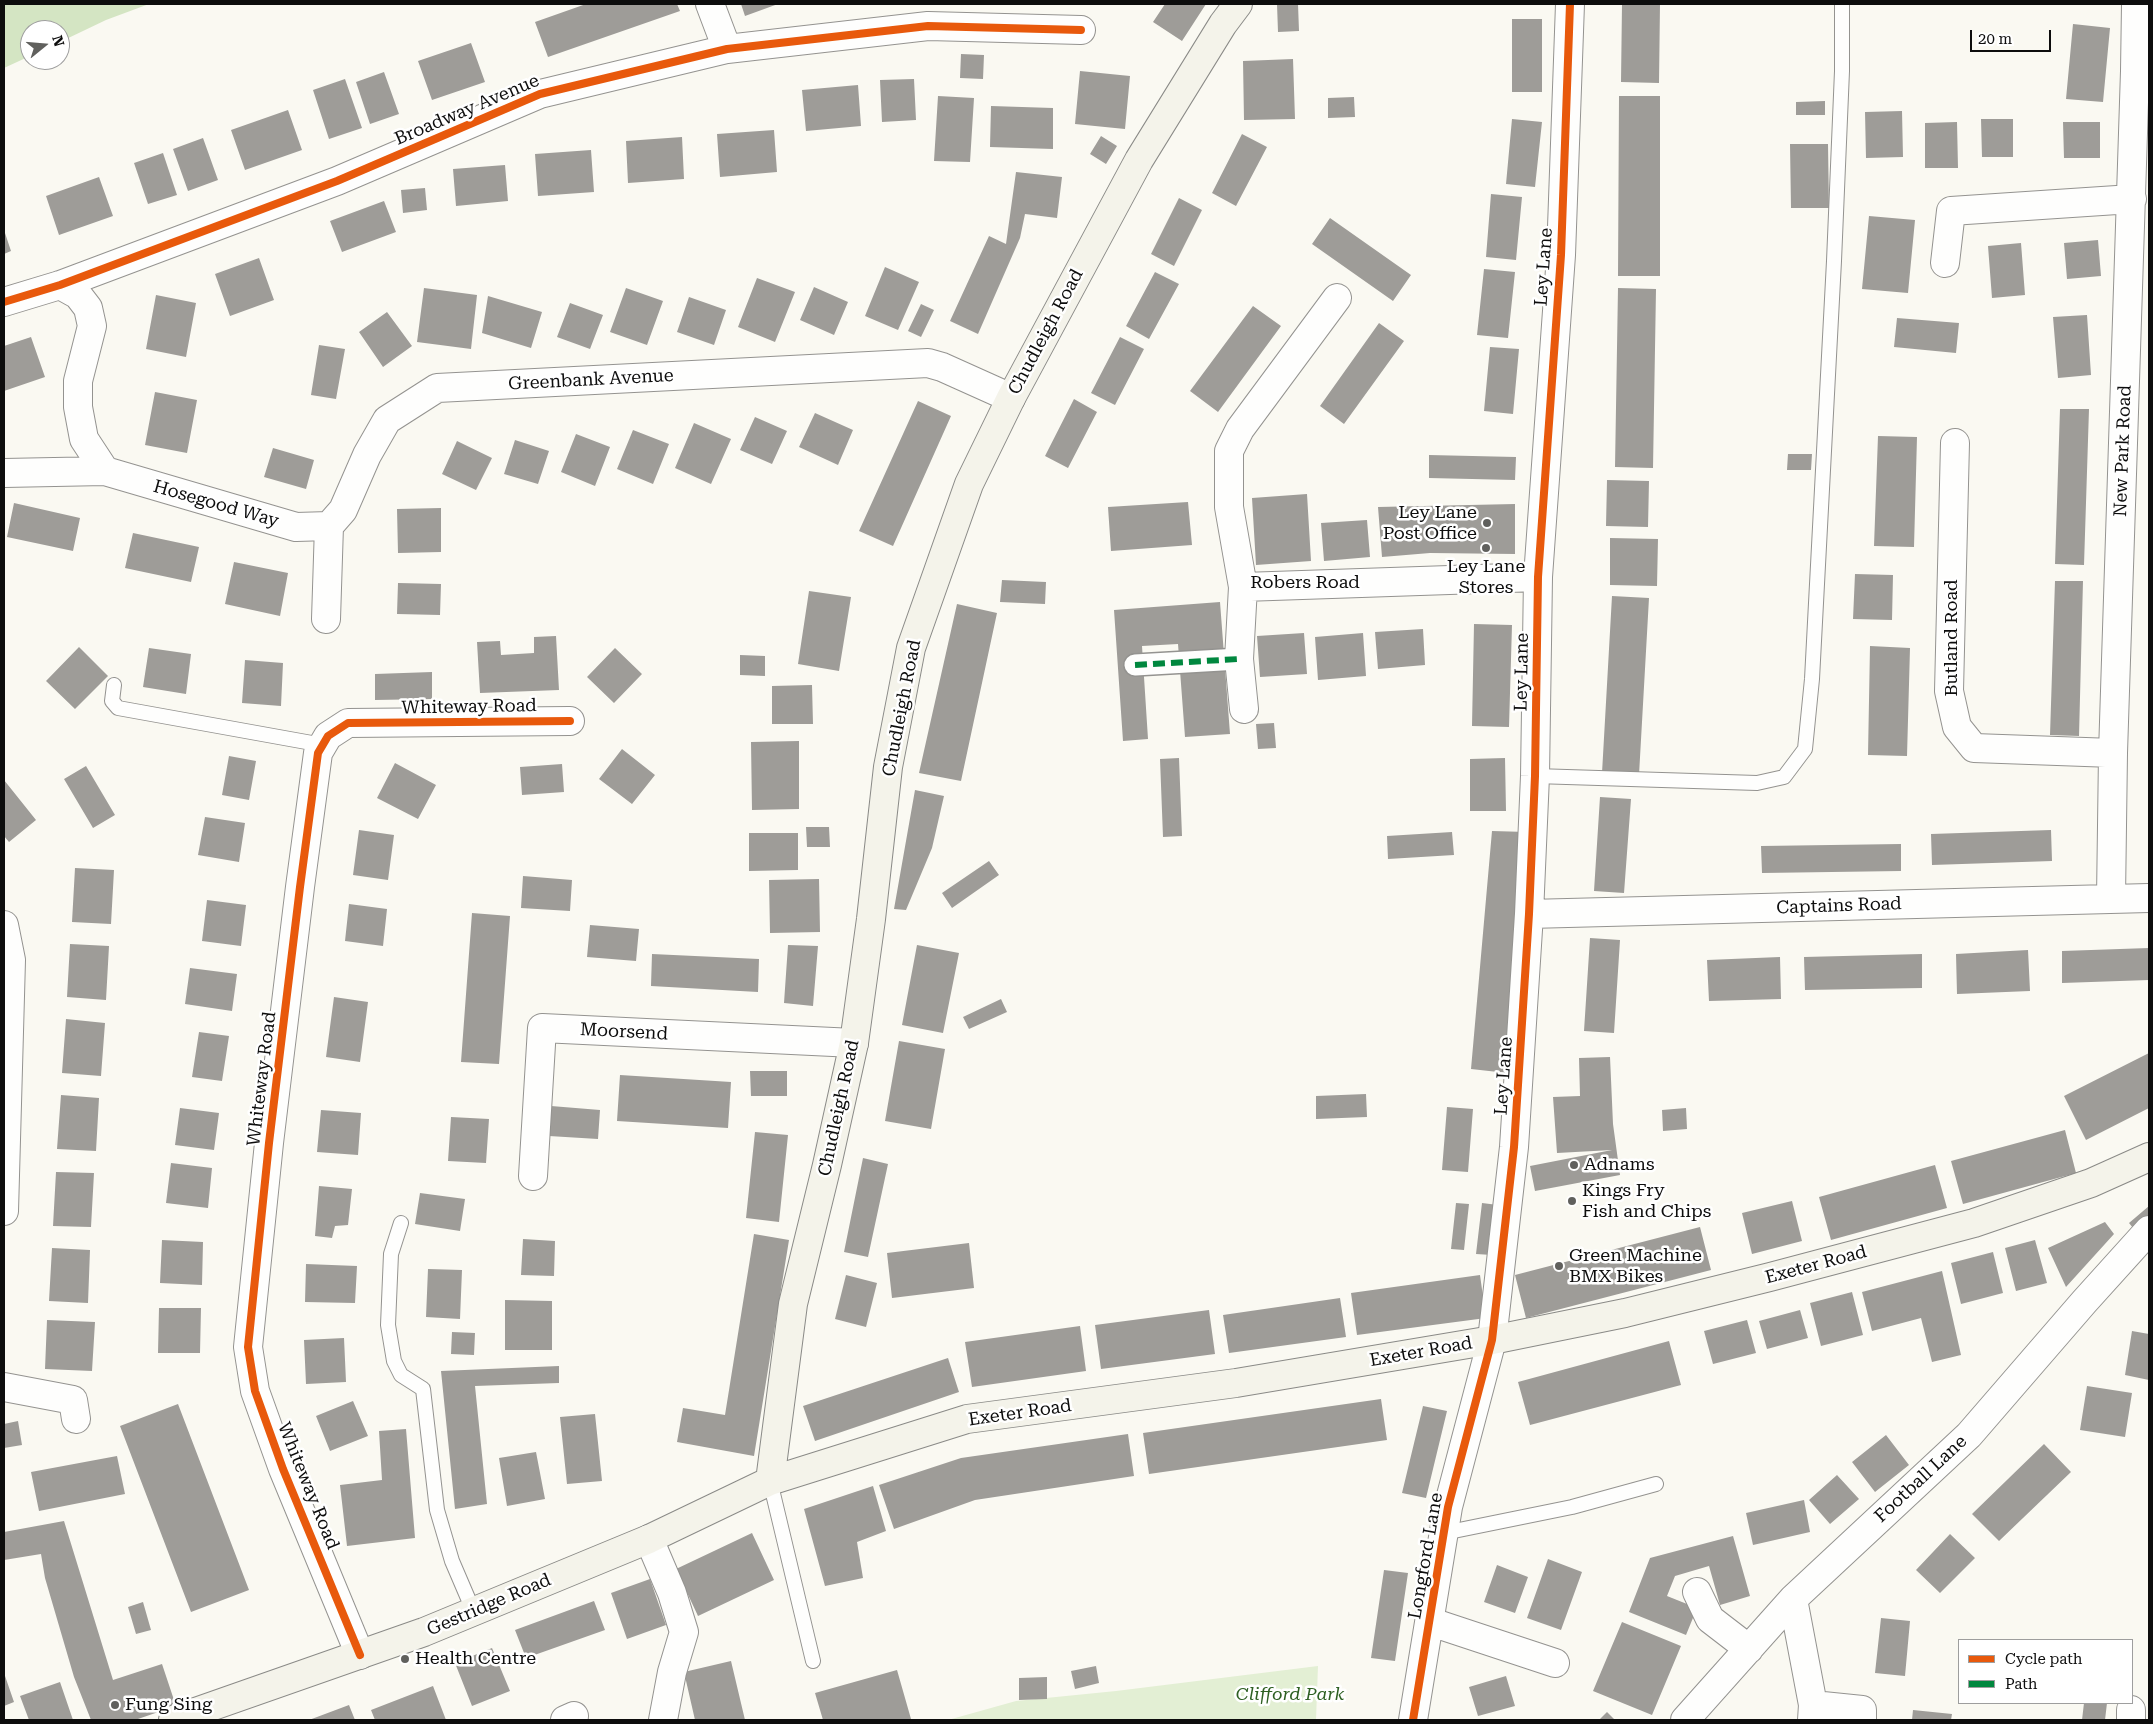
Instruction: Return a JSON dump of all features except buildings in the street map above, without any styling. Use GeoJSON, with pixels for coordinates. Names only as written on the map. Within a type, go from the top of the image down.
{"type":"FeatureCollection","features":[{"type":"Feature","properties":{"kind":"main road","name":"Chudleigh Road"},"geometry":{"type":"LineString","coordinates":[[770,1481],[793,1304],[854,1043],[871,919],[888,767],[911,648],[969,484],[1011,398],[1139,160],[1238,4]]}},
{"type":"Feature","properties":{"kind":"main road","name":"Exeter Road"},"geometry":{"type":"LineString","coordinates":[[770,1481],[967,1419],[1236,1383],[1492,1340],[1625,1313],[1780,1275],[1974,1223],[2091,1183],[2149,1158]]}},
{"type":"Feature","properties":{"kind":"main road","name":"Gestridge Road"},"geometry":{"type":"LineString","coordinates":[[173,1720],[424,1632],[649,1539],[770,1481]]}},
{"type":"Feature","properties":{"kind":"street"},"geometry":{"type":"LineString","coordinates":[[710,4],[727,49]]}},
{"type":"Feature","properties":{"kind":"street","name":"Ley Lane"},"geometry":{"type":"LineString","coordinates":[[1492,1340],[1514,1147],[1529,914],[1535,776],[1538,577],[1560,255],[1570,4]]}},
{"type":"Feature","properties":{"kind":"street","name":"New Park Road"},"geometry":{"type":"LineString","coordinates":[[2111,898],[2113,753],[2139,276],[2132,199],[2142,70],[2136,4]]}},
{"type":"Feature","properties":{"kind":"street","name":"Broadway Avenue"},"geometry":{"type":"LineString","coordinates":[[4,302],[60,285],[336,181],[540,94],[727,49],[928,26],[1081,30]]}},
{"type":"Feature","properties":{"kind":"street"},"geometry":{"type":"LineString","coordinates":[[1946,263],[1951,211],[2132,199]]}},
{"type":"Feature","properties":{"kind":"street"},"geometry":{"type":"LineString","coordinates":[[60,285],[78,295],[88,308],[92,326],[78,381],[78,408],[84,439],[105,471]]}},
{"type":"Feature","properties":{"kind":"street","name":"Robers Road"},"geometry":{"type":"LineString","coordinates":[[1337,298],[1240,429],[1229,451],[1229,508],[1243,587],[1538,577]]}},
{"type":"Feature","properties":{"kind":"street","name":"Greenbank Avenue"},"geometry":{"type":"LineString","coordinates":[[329,526],[343,510],[367,455],[387,420],[437,388],[928,363],[942,367],[1011,398]]}},
{"type":"Feature","properties":{"kind":"street","name":"Butland Road"},"geometry":{"type":"LineString","coordinates":[[1955,443],[1950,691],[1957,727],[1974,748],[2113,753]]}},
{"type":"Feature","properties":{"kind":"street","name":"Hosegood Way"},"geometry":{"type":"LineString","coordinates":[[4,473],[105,471],[296,527],[329,526]]}},
{"type":"Feature","properties":{"kind":"street"},"geometry":{"type":"LineString","coordinates":[[326,619],[329,526]]}},
{"type":"Feature","properties":{"kind":"street"},"geometry":{"type":"LineString","coordinates":[[1243,587],[1239,659],[1244,709]]}},
{"type":"Feature","properties":{"kind":"street"},"geometry":{"type":"LineString","coordinates":[[1135,665],[1239,659]]}},
{"type":"Feature","properties":{"kind":"street","name":"Whiteway Road"},"geometry":{"type":"LineString","coordinates":[[360,1655],[283,1469],[254,1391],[248,1347],[300,887],[318,753],[328,736],[348,723],[570,721]]}},
{"type":"Feature","properties":{"kind":"street","name":"Captains Road"},"geometry":{"type":"LineString","coordinates":[[1529,914],[2149,898]]}},
{"type":"Feature","properties":{"kind":"street"},"geometry":{"type":"LineString","coordinates":[[4,925],[11,960],[4,1212]]}},
{"type":"Feature","properties":{"kind":"street","name":"Moorsend"},"geometry":{"type":"LineString","coordinates":[[533,1176],[542,1028],[854,1043]]}},
{"type":"Feature","properties":{"kind":"street","name":"Football Lane"},"geometry":{"type":"LineString","coordinates":[[1685,1720],[1793,1599],[1968,1434],[2090,1294],[2149,1230]]}},
{"type":"Feature","properties":{"kind":"street","name":"Longford Lane"},"geometry":{"type":"LineString","coordinates":[[1413,1720],[1448,1507],[1492,1340]]}},
{"type":"Feature","properties":{"kind":"street"},"geometry":{"type":"LineString","coordinates":[[4,1387],[73,1400],[76,1419]]}},
{"type":"Feature","properties":{"kind":"street"},"geometry":{"type":"LineString","coordinates":[[649,1539],[672,1594],[684,1632],[672,1672],[663,1720]]}},
{"type":"Feature","properties":{"kind":"street"},"geometry":{"type":"LineString","coordinates":[[1697,1592],[1710,1619],[1749,1649]]}},
{"type":"Feature","properties":{"kind":"street"},"geometry":{"type":"LineString","coordinates":[[1793,1599],[1812,1712],[1862,1710],[1862,1720]]}},
{"type":"Feature","properties":{"kind":"street","name":"Longford Lane"},"geometry":{"type":"LineString","coordinates":[[1430,1622],[1555,1663]]}},
{"type":"Feature","properties":{"kind":"lane"},"geometry":{"type":"LineString","coordinates":[[1535,776],[1757,783],[1784,777],[1805,749],[1813,660],[1834,261],[1842,71],[1842,4]]}},
{"type":"Feature","properties":{"kind":"lane"},"geometry":{"type":"LineString","coordinates":[[114,685],[112,701],[118,708],[323,745]]}},
{"type":"Feature","properties":{"kind":"lane"},"geometry":{"type":"LineString","coordinates":[[401,1223],[392,1254],[388,1325],[394,1361],[401,1375],[423,1389],[437,1510],[452,1561],[474,1610]]}},
{"type":"Feature","properties":{"kind":"lane"},"geometry":{"type":"LineString","coordinates":[[770,1481],[813,1661]]}},
{"type":"Feature","properties":{"kind":"lane"},"geometry":{"type":"LineString","coordinates":[[1444,1533],[1572,1507],[1656,1484]]}},
{"type":"Feature","properties":{"kind":"green space"},"geometry":{"type":"Polygon","coordinates":[[[4,4],[149,4],[106,20],[70,37],[70,20],[20,20],[20,61],[4,68],[4,4]]]}},
{"type":"Feature","properties":{"kind":"green space","name":"Clifford Park"},"geometry":{"type":"Polygon","coordinates":[[[1318,1666],[1316,1720],[948,1720],[1016,1701],[1116,1691],[1318,1666]]]}},
{"type":"Feature","properties":{"kind":"marked path"},"geometry":{"type":"LineString","coordinates":[[1135,665],[1239,659]]}},
{"type":"Feature","properties":{"kind":"cycle path"},"geometry":{"type":"LineString","coordinates":[[1413,1720],[1448,1507],[1492,1340],[1514,1147],[1529,914],[1535,776],[1538,577],[1561,255],[1570,4]]}},
{"type":"Feature","properties":{"kind":"cycle path"},"geometry":{"type":"LineString","coordinates":[[4,302],[60,285],[337,181],[540,94],[727,49],[928,26],[1081,30]]}},
{"type":"Feature","properties":{"kind":"cycle path"},"geometry":{"type":"LineString","coordinates":[[360,1655],[283,1469],[255,1391],[248,1347],[269,1143],[318,753],[328,736],[348,723],[570,721]]}},
{"type":"Feature","properties":{"kind":"place","name":"Ley Lane Post Office"},"geometry":{"type":"Point","coordinates":[1487,523]}},
{"type":"Feature","properties":{"kind":"place","name":"Ley Lane Stores"},"geometry":{"type":"Point","coordinates":[1486,548]}},
{"type":"Feature","properties":{"kind":"place","name":"Adnams"},"geometry":{"type":"Point","coordinates":[1574,1165]}},
{"type":"Feature","properties":{"kind":"place","name":"Kings Fry Fish and Chips"},"geometry":{"type":"Point","coordinates":[1572,1201]}},
{"type":"Feature","properties":{"kind":"place","name":"Green Machine BMX Bikes"},"geometry":{"type":"Point","coordinates":[1559,1266]}},
{"type":"Feature","properties":{"kind":"place","name":"Health Centre"},"geometry":{"type":"Point","coordinates":[405,1659]}},
{"type":"Feature","properties":{"kind":"place","name":"Fung Sing"},"geometry":{"type":"Point","coordinates":[115,1705]}}]}
